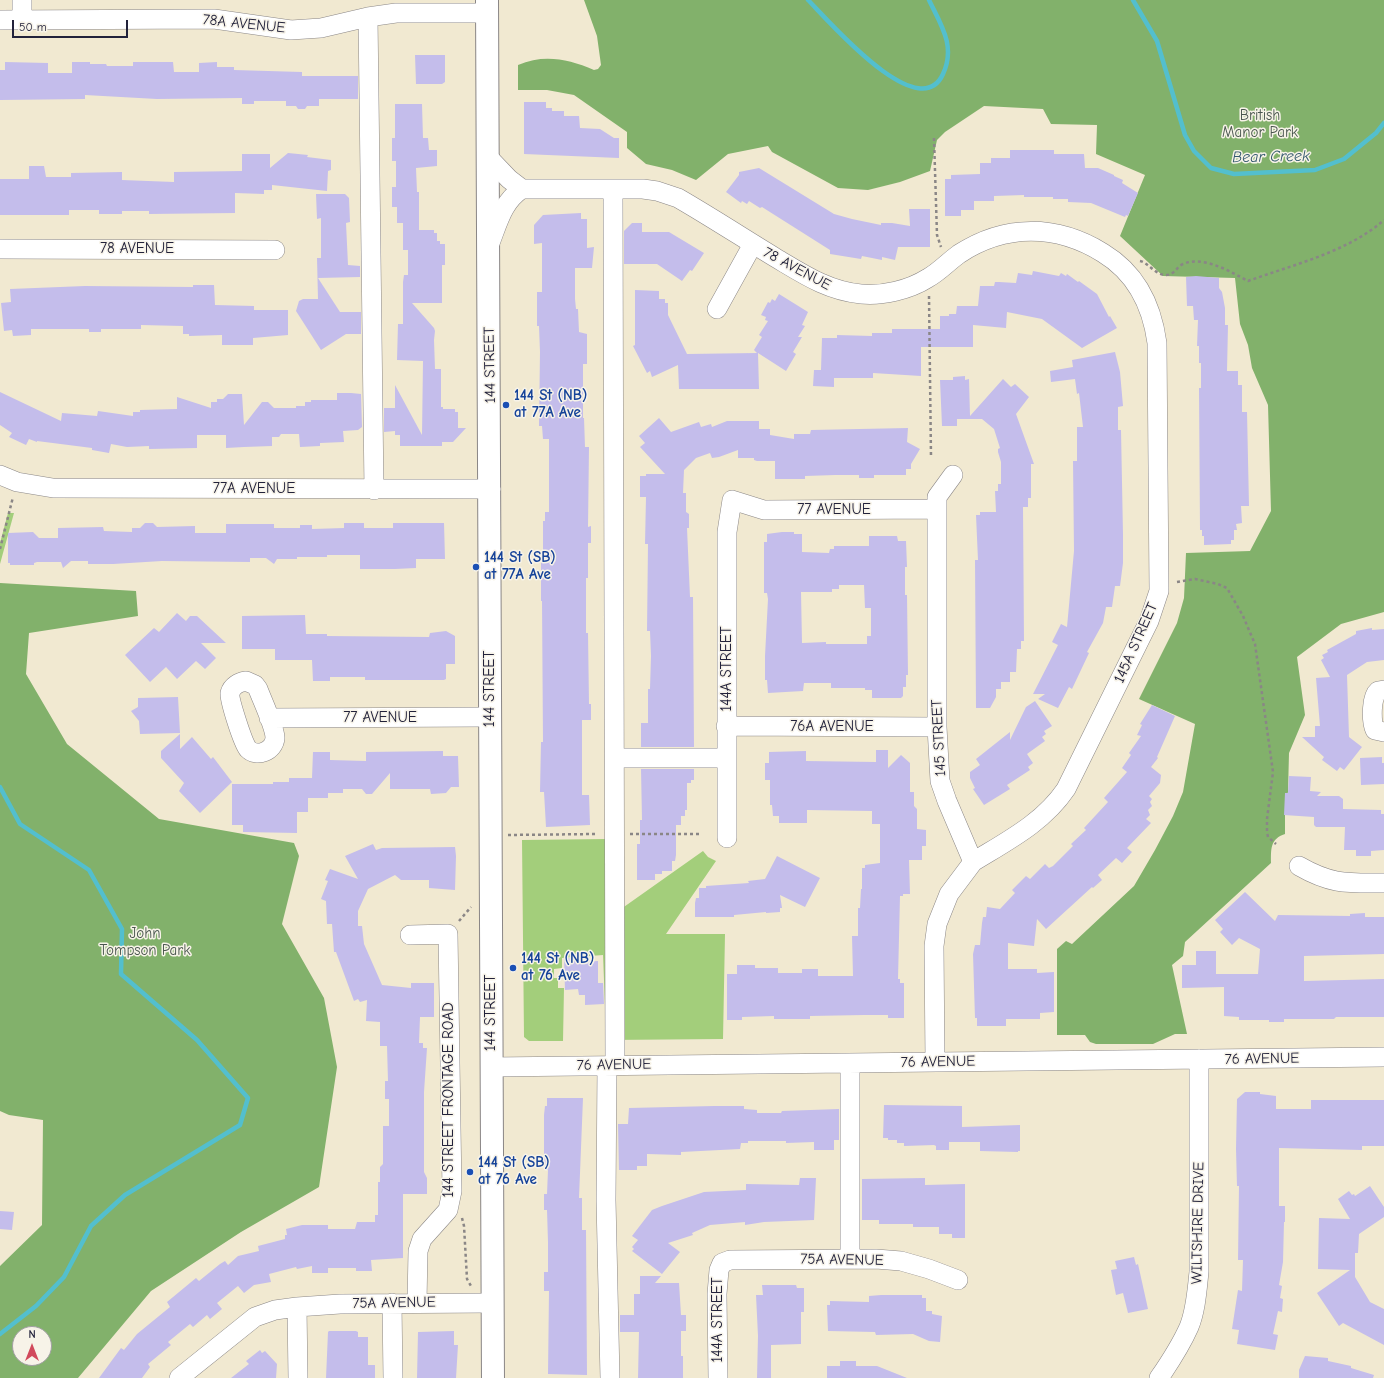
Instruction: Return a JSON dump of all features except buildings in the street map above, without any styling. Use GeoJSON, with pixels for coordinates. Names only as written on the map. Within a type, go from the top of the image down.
{"type":"FeatureCollection","features":[{"type":"Feature","properties":{"kind":"main road","name":"144 STREET"},"geometry":{"type":"LineString","coordinates":[[487,6],[491,489],[490,717],[493,1378]]}},
{"type":"Feature","properties":{"kind":"street"},"geometry":{"type":"LineString","coordinates":[[22,0],[22,20]]}},
{"type":"Feature","properties":{"kind":"street","name":"78A AVENUE"},"geometry":{"type":"LineString","coordinates":[[0,20],[214,19],[291,30],[320,28],[368,17],[487,6]]}},
{"type":"Feature","properties":{"kind":"street"},"geometry":{"type":"LineString","coordinates":[[368,17],[374,490]]}},
{"type":"Feature","properties":{"kind":"street"},"geometry":{"type":"LineString","coordinates":[[488,157],[509,179],[522,189],[511,197],[506,204],[488,248]]}},
{"type":"Feature","properties":{"kind":"street","name":"78 AVENUE"},"geometry":{"type":"LineString","coordinates":[[522,189],[643,189],[670,195],[827,286],[850,293],[875,294],[898,291],[928,278],[958,255],[988,238],[1007,233],[1027,231],[1048,232],[1070,237],[1090,245],[1121,266],[1138,286],[1153,318]]}},
{"type":"Feature","properties":{"kind":"street"},"geometry":{"type":"LineString","coordinates":[[610,1378],[606,1200],[611,1066],[615,758],[613,189]]}},
{"type":"Feature","properties":{"kind":"street"},"geometry":{"type":"LineString","coordinates":[[717,309],[753,244]]}},
{"type":"Feature","properties":{"kind":"street","name":"78 AVENUE"},"geometry":{"type":"LineString","coordinates":[[0,249],[275,250]]}},
{"type":"Feature","properties":{"kind":"street","name":"145A STREET"},"geometry":{"type":"LineString","coordinates":[[973,862],[1039,820],[1057,802],[1066,789],[1153,612],[1159,591],[1160,579],[1159,368],[1153,318]]}},
{"type":"Feature","properties":{"kind":"street","name":"77A AVENUE"},"geometry":{"type":"LineString","coordinates":[[0,475],[16,488],[374,490],[491,489]]}},
{"type":"Feature","properties":{"kind":"street","name":"145 STREET"},"geometry":{"type":"LineString","coordinates":[[953,475],[937,497],[938,727],[940,781],[973,862]]}},
{"type":"Feature","properties":{"kind":"street","name":"77 AVENUE"},"geometry":{"type":"LineString","coordinates":[[732,500],[764,510],[937,509]]}},
{"type":"Feature","properties":{"kind":"street","name":"144A STREET"},"geometry":{"type":"LineString","coordinates":[[726,838],[727,532],[732,500]]}},
{"type":"Feature","properties":{"kind":"street"},"geometry":{"type":"LineString","coordinates":[[1384,690],[1378,691],[1375,695],[1373,719],[1375,730],[1384,732]]}},
{"type":"Feature","properties":{"kind":"street","name":"77 AVENUE"},"geometry":{"type":"LineString","coordinates":[[269,718],[490,717]]}},
{"type":"Feature","properties":{"kind":"street","name":"76A AVENUE"},"geometry":{"type":"LineString","coordinates":[[726,726],[938,727]]}},
{"type":"Feature","properties":{"kind":"street"},"geometry":{"type":"LineString","coordinates":[[615,758],[726,758]]}},
{"type":"Feature","properties":{"kind":"street"},"geometry":{"type":"LineString","coordinates":[[935,1062],[934,946],[937,924],[949,894],[973,862]]}},
{"type":"Feature","properties":{"kind":"street"},"geometry":{"type":"LineString","coordinates":[[1299,866],[1324,879],[1337,882],[1384,883]]}},
{"type":"Feature","properties":{"kind":"street"},"geometry":{"type":"LineString","coordinates":[[410,935],[453,929]]}},
{"type":"Feature","properties":{"kind":"street","name":"144 STREET FRONTAGE ROAD"},"geometry":{"type":"LineString","coordinates":[[417,1302],[418,1251],[422,1239],[448,1210],[452,1191],[453,929]]}},
{"type":"Feature","properties":{"kind":"street","name":"76 AVENUE"},"geometry":{"type":"LineString","coordinates":[[491,1067],[1384,1057]]}},
{"type":"Feature","properties":{"kind":"street","name":"WILTSHIRE DRIVE"},"geometry":{"type":"LineString","coordinates":[[1159,1378],[1190,1326],[1196,1299],[1199,1272],[1199,1059]]}},
{"type":"Feature","properties":{"kind":"street"},"geometry":{"type":"LineString","coordinates":[[850,1063],[850,1259]]}},
{"type":"Feature","properties":{"kind":"street","name":"75A AVENUE"},"geometry":{"type":"LineString","coordinates":[[722,1264],[730,1260],[850,1259],[901,1261],[929,1269],[958,1280]]}},
{"type":"Feature","properties":{"kind":"street","name":"144A STREET"},"geometry":{"type":"LineString","coordinates":[[718,1378],[717,1294],[719,1270],[722,1264]]}},
{"type":"Feature","properties":{"kind":"street","name":"75A AVENUE"},"geometry":{"type":"LineString","coordinates":[[179,1378],[255,1317],[272,1311],[297,1307],[417,1302],[492,1303]]}},
{"type":"Feature","properties":{"kind":"street"},"geometry":{"type":"LineString","coordinates":[[392,1303],[393,1378]]}},
{"type":"Feature","properties":{"kind":"street"},"geometry":{"type":"LineString","coordinates":[[297,1307],[298,1378]]}},
{"type":"Feature","properties":{"kind":"path"},"geometry":{"type":"LineString","coordinates":[[934,138],[937,234],[941,247]]}},
{"type":"Feature","properties":{"kind":"path"},"geometry":{"type":"LineString","coordinates":[[1137,262],[1142,261],[1152,270],[1167,276],[1172,274],[1183,264],[1198,262],[1213,265],[1248,281],[1304,262],[1339,247],[1365,234],[1384,220]]}},
{"type":"Feature","properties":{"kind":"path"},"geometry":{"type":"LineString","coordinates":[[929,300],[931,457]]}},
{"type":"Feature","properties":{"kind":"path"},"geometry":{"type":"LineString","coordinates":[[0,549],[16,488]]}},
{"type":"Feature","properties":{"kind":"path"},"geometry":{"type":"LineString","coordinates":[[1177,582],[1195,579],[1218,584],[1227,588],[1243,616],[1255,644],[1273,772],[1267,819],[1267,832],[1268,837],[1276,844]]}},
{"type":"Feature","properties":{"kind":"path"},"geometry":{"type":"LineString","coordinates":[[453,929],[472,907]]}},
{"type":"Feature","properties":{"kind":"green space","name":"British Manor Park"},"geometry":{"type":"Polygon","coordinates":[[[584,0],[1384,0],[1384,612],[1341,624],[1297,657],[1305,715],[1289,753],[1288,792],[1285,801],[1285,834],[1276,839],[1272,845],[1271,863],[1185,942],[1183,956],[1172,965],[1187,1034],[1175,1034],[1153,1044],[1096,1044],[1090,1042],[1085,1035],[1057,1035],[1057,949],[1066,941],[1072,944],[1134,886],[1173,816],[1183,792],[1195,724],[1139,699],[1177,623],[1184,598],[1186,553],[1250,551],[1271,511],[1268,405],[1252,368],[1248,345],[1240,324],[1235,278],[1163,276],[1120,236],[1145,175],[1096,154],[1097,125],[1051,124],[1043,109],[984,106],[945,132],[937,140],[930,171],[900,182],[868,190],[838,188],[772,152],[768,146],[728,154],[696,180],[672,170],[646,164],[627,148],[627,132],[574,95],[547,90],[518,90],[518,65],[537,60],[556,59],[575,63],[594,70],[598,69],[601,65],[597,36],[584,0]]]}},
{"type":"Feature","properties":{"kind":"green space"},"geometry":{"type":"Polygon","coordinates":[[[8,513],[14,513],[0,564],[0,543],[8,513]]]}},
{"type":"Feature","properties":{"kind":"green space","name":"John Tompson Park"},"geometry":{"type":"Polygon","coordinates":[[[0,583],[136,591],[138,616],[29,633],[26,674],[67,744],[159,819],[294,843],[299,856],[282,924],[324,998],[337,1067],[319,1187],[241,1232],[151,1291],[78,1378],[0,1378],[0,1266],[42,1225],[43,1120],[9,1115],[0,1111],[0,583]]]}},
{"type":"Feature","properties":{"kind":"green space"},"geometry":{"type":"Polygon","coordinates":[[[606,839],[621,909],[703,851],[708,857],[716,861],[666,934],[725,934],[723,1039],[608,1040],[608,1004],[605,1005],[603,955],[562,958],[562,968],[554,969],[554,978],[558,978],[558,988],[564,988],[563,1041],[529,1041],[524,1037],[522,840],[606,839]]]}},
{"type":"Feature","properties":{"kind":"waterway","name":"Bear Creek"},"geometry":{"type":"LineString","coordinates":[[808,0],[853,46],[895,79],[914,87],[931,87],[943,74],[947,64],[948,54],[942,27],[929,0]]}},
{"type":"Feature","properties":{"kind":"waterway","name":"Bear Creek"},"geometry":{"type":"LineString","coordinates":[[1133,0],[1157,41],[1185,135],[1194,151],[1211,168],[1234,174],[1315,170],[1344,159],[1376,133],[1384,123]]}},
{"type":"Feature","properties":{"kind":"waterway"},"geometry":{"type":"LineString","coordinates":[[0,787],[20,824],[89,870],[122,929],[121,974],[197,1040],[248,1098],[240,1125],[125,1195],[91,1226],[64,1277],[36,1306],[0,1334]]}},
{"type":"Feature","properties":{"kind":"place","name":"144 St (NB) at 77A Ave"},"geometry":{"type":"Point","coordinates":[506,405]}},
{"type":"Feature","properties":{"kind":"place","name":"144 St (SB) at 77A Ave"},"geometry":{"type":"Point","coordinates":[476,567]}},
{"type":"Feature","properties":{"kind":"place","name":"144 St (NB) at 76 Ave"},"geometry":{"type":"Point","coordinates":[513,968]}},
{"type":"Feature","properties":{"kind":"place","name":"144 St (SB) at 76 Ave"},"geometry":{"type":"Point","coordinates":[470,1172]}}]}
